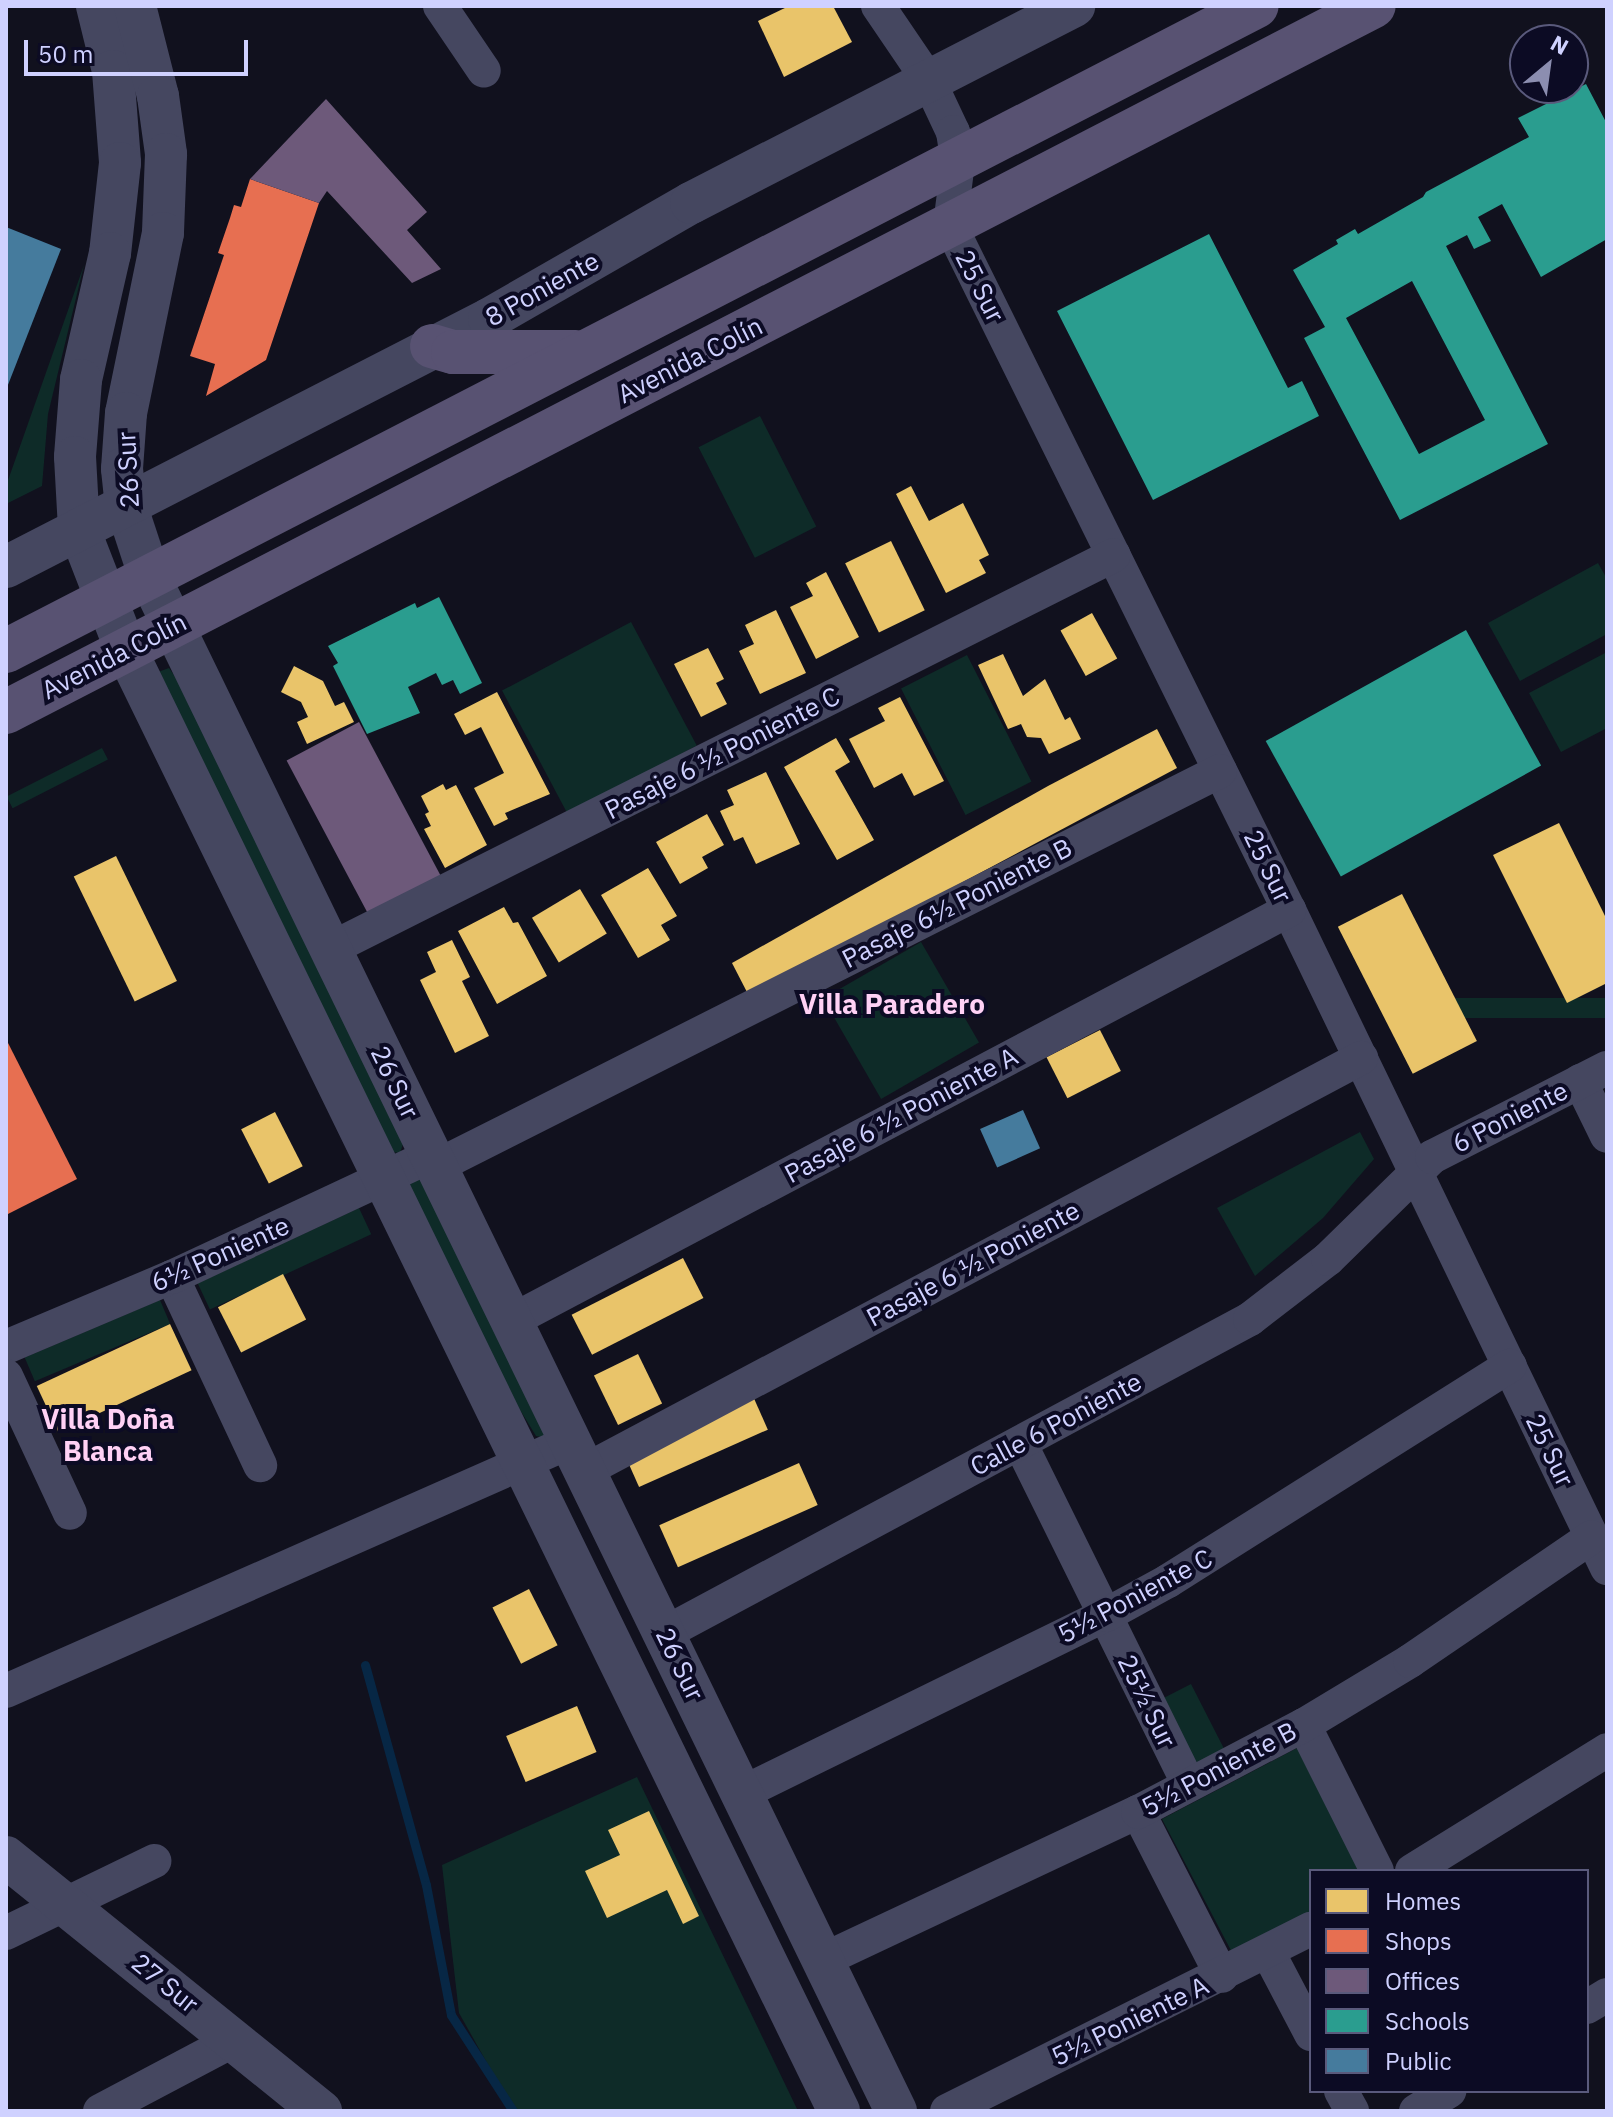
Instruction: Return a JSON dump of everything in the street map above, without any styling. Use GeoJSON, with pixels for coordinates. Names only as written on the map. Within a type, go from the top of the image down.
{"type":"FeatureCollection","features":[{"type":"Feature","properties":{"kind":"main road","name":"Avenida Colín"},"geometry":{"type":"LineString","coordinates":[[6,651],[1257,6]]}},
{"type":"Feature","properties":{"kind":"main road","name":"Avenida Colín"},"geometry":{"type":"LineString","coordinates":[[6,712],[1374,6]]}},
{"type":"Feature","properties":{"kind":"main road"},"geometry":{"type":"LineString","coordinates":[[432,346],[453,352],[542,354],[594,348]]}},
{"type":"Feature","properties":{"kind":"street","name":"26 Sur"},"geometry":{"type":"LineString","coordinates":[[97,6],[113,71],[120,163],[110,253],[81,380],[75,457],[79,529],[126,650],[839,2111]]}},
{"type":"Feature","properties":{"kind":"street","name":"26 Sur"},"geometry":{"type":"LineString","coordinates":[[135,6],[158,96],[166,154],[166,204],[153,291],[126,413],[122,469],[126,505],[150,578],[171,627],[579,1455],[896,2111]]}},
{"type":"Feature","properties":{"kind":"street"},"geometry":{"type":"LineString","coordinates":[[440,6],[484,71]]}},
{"type":"Feature","properties":{"kind":"street"},"geometry":{"type":"LineString","coordinates":[[878,6],[929,81],[953,132],[958,162]]}},
{"type":"Feature","properties":{"kind":"street","name":"8 Poniente"},"geometry":{"type":"LineString","coordinates":[[6,567],[509,309],[691,203],[1074,6]]}},
{"type":"Feature","properties":{"kind":"street","name":"25 Sur"},"geometry":{"type":"LineString","coordinates":[[958,162],[950,225],[1289,910],[1607,1568]]}},
{"type":"Feature","properties":{"kind":"street","name":"Pasaje 6 ½ Poniente C"},"geometry":{"type":"LineString","coordinates":[[330,949],[1114,555]]}},
{"type":"Feature","properties":{"kind":"street","name":"Pasaje 6½ Poniente B"},"geometry":{"type":"LineString","coordinates":[[434,1160],[1220,771]]}},
{"type":"Feature","properties":{"kind":"street","name":"Pasaje 6 ½ Poniente A"},"geometry":{"type":"LineString","coordinates":[[513,1320],[1289,910]]}},
{"type":"Feature","properties":{"kind":"street","name":"Pasaje 6 ½ Poniente"},"geometry":{"type":"LineString","coordinates":[[6,1691],[525,1464],[579,1455],[1361,1058]]}},
{"type":"Feature","properties":{"kind":"street"},"geometry":{"type":"LineString","coordinates":[[1594,1074],[1607,1136]]}},
{"type":"Feature","properties":{"kind":"street","name":"6 Poniente"},"geometry":{"type":"LineString","coordinates":[[1415,1171],[1432,1157],[1594,1074]]}},
{"type":"Feature","properties":{"kind":"street","name":"6½ Poniente"},"geometry":{"type":"LineString","coordinates":[[6,1347],[172,1277],[384,1179],[434,1160]]}},
{"type":"Feature","properties":{"kind":"street","name":"Calle 6 Poniente"},"geometry":{"type":"LineString","coordinates":[[665,1633],[1272,1304],[1328,1259],[1415,1171]]}},
{"type":"Feature","properties":{"kind":"street"},"geometry":{"type":"LineString","coordinates":[[172,1277],[260,1465]]}},
{"type":"Feature","properties":{"kind":"street","name":"5½ Poniente C"},"geometry":{"type":"LineString","coordinates":[[742,1793],[1106,1615],[1231,1544],[1510,1366]]}},
{"type":"Feature","properties":{"kind":"street"},"geometry":{"type":"LineString","coordinates":[[6,1376],[70,1513]]}},
{"type":"Feature","properties":{"kind":"street","name":"25½ Sur"},"geometry":{"type":"LineString","coordinates":[[1020,1443],[1189,1785]]}},
{"type":"Feature","properties":{"kind":"street","name":"5½ Poniente B"},"geometry":{"type":"LineString","coordinates":[[823,1960],[1138,1812],[1304,1725],[1410,1661],[1592,1537]]}},
{"type":"Feature","properties":{"kind":"street"},"geometry":{"type":"LineString","coordinates":[[595,1608],[643,1631],[665,1633]]}},
{"type":"Feature","properties":{"kind":"street"},"geometry":{"type":"LineString","coordinates":[[1304,1725],[1376,1869]]}},
{"type":"Feature","properties":{"kind":"street"},"geometry":{"type":"LineString","coordinates":[[1415,1869],[1607,1750]]}},
{"type":"Feature","properties":{"kind":"street"},"geometry":{"type":"LineString","coordinates":[[1138,1812],[1222,1976]]}},
{"type":"Feature","properties":{"kind":"street","name":"27 Sur"},"geometry":{"type":"LineString","coordinates":[[6,1857],[321,2111]]}},
{"type":"Feature","properties":{"kind":"street"},"geometry":{"type":"LineString","coordinates":[[6,1933],[154,1861]]}},
{"type":"Feature","properties":{"kind":"street","name":"5½ Poniente A"},"geometry":{"type":"LineString","coordinates":[[947,2111],[1309,1930]]}},
{"type":"Feature","properties":{"kind":"street"},"geometry":{"type":"LineString","coordinates":[[1268,1952],[1309,2030]]}},
{"type":"Feature","properties":{"kind":"street"},"geometry":{"type":"LineString","coordinates":[[1589,2006],[1607,1995]]}},
{"type":"Feature","properties":{"kind":"street"},"geometry":{"type":"LineString","coordinates":[[100,2111],[234,2040]]}},
{"type":"Feature","properties":{"kind":"street"},"geometry":{"type":"LineString","coordinates":[[1342,2093],[1352,2111]]}},
{"type":"Feature","properties":{"kind":"street"},"geometry":{"type":"LineString","coordinates":[[1416,2111],[1446,2093]]}},
{"type":"Feature","properties":{"kind":"green space"},"geometry":{"type":"Polygon","coordinates":[[[84,265],[48,414],[42,486],[6,504],[6,486],[84,265]]]}},
{"type":"Feature","properties":{"kind":"green space"},"geometry":{"type":"Polygon","coordinates":[[[760,416],[816,526],[755,558],[699,447],[760,416]]]}},
{"type":"Feature","properties":{"kind":"green space"},"geometry":{"type":"Polygon","coordinates":[[[1598,563],[1607,579],[1607,634],[1520,681],[1488,623],[1598,563]]]}},
{"type":"Feature","properties":{"kind":"green space"},"geometry":{"type":"Polygon","coordinates":[[[631,622],[697,746],[568,814],[502,691],[631,622]]]}},
{"type":"Feature","properties":{"kind":"green space"},"geometry":{"type":"Polygon","coordinates":[[[1607,652],[1607,728],[1561,752],[1529,693],[1607,652]]]}},
{"type":"Feature","properties":{"kind":"green space"},"geometry":{"type":"Polygon","coordinates":[[[967,655],[1031,782],[966,815],[901,689],[967,655]]]}},
{"type":"Feature","properties":{"kind":"green space"},"geometry":{"type":"Polygon","coordinates":[[[169,668],[184,689],[404,1141],[400,1153],[385,1151],[158,672],[169,668]]]}},
{"type":"Feature","properties":{"kind":"green space"},"geometry":{"type":"Polygon","coordinates":[[[102,748],[108,760],[13,808],[7,797],[102,748]]]}},
{"type":"Feature","properties":{"kind":"green space"},"geometry":{"type":"Polygon","coordinates":[[[921,942],[979,1042],[881,1099],[823,998],[921,942]]]}},
{"type":"Feature","properties":{"kind":"green space"},"geometry":{"type":"Polygon","coordinates":[[[1392,998],[1607,998],[1607,1018],[1392,1018],[1392,998]]]}},
{"type":"Feature","properties":{"kind":"green space"},"geometry":{"type":"Polygon","coordinates":[[[1360,1132],[1374,1159],[1323,1218],[1255,1276],[1217,1208],[1360,1132]]]}},
{"type":"Feature","properties":{"kind":"green space"},"geometry":{"type":"Polygon","coordinates":[[[413,1173],[430,1175],[552,1439],[536,1436],[481,1346],[404,1189],[413,1173]]]}},
{"type":"Feature","properties":{"kind":"green space"},"geometry":{"type":"Polygon","coordinates":[[[359,1208],[371,1234],[210,1310],[198,1283],[359,1208]]]}},
{"type":"Feature","properties":{"kind":"green space"},"geometry":{"type":"Polygon","coordinates":[[[160,1300],[170,1324],[35,1381],[25,1357],[160,1300]]]}},
{"type":"Feature","properties":{"kind":"green space"},"geometry":{"type":"Polygon","coordinates":[[[1191,1684],[1225,1751],[1195,1766],[1161,1699],[1191,1684]]]}},
{"type":"Feature","properties":{"kind":"green space"},"geometry":{"type":"Polygon","coordinates":[[[1299,1747],[1362,1869],[1309,1869],[1309,1917],[1236,1960],[1162,1819],[1299,1747]]]}},
{"type":"Feature","properties":{"kind":"green space"},"geometry":{"type":"Polygon","coordinates":[[[637,1777],[798,2111],[514,2111],[459,2013],[442,1865],[637,1777]]]}},
{"type":"Feature","properties":{"kind":"building: Homes"},"geometry":{"type":"Polygon","coordinates":[[[789,6],[833,6],[852,42],[784,77],[758,21],[789,6]]]}},
{"type":"Feature","properties":{"kind":"building: Homes"},"geometry":{"type":"Polygon","coordinates":[[[911,486],[929,521],[963,503],[989,555],[979,560],[986,573],[946,593],[896,494],[911,486]]]}},
{"type":"Feature","properties":{"kind":"building: Homes"},"geometry":{"type":"Polygon","coordinates":[[[891,541],[925,610],[879,633],[845,563],[891,541]]]}},
{"type":"Feature","properties":{"kind":"building: Homes"},"geometry":{"type":"Polygon","coordinates":[[[826,572],[859,637],[816,659],[790,607],[813,596],[806,583],[826,572]]]}},
{"type":"Feature","properties":{"kind":"building: Homes"},"geometry":{"type":"Polygon","coordinates":[[[776,610],[806,673],[760,694],[739,651],[754,644],[745,625],[776,610]]]}},
{"type":"Feature","properties":{"kind":"building: Homes"},"geometry":{"type":"Polygon","coordinates":[[[1092,613],[1117,658],[1086,676],[1061,630],[1092,613]]]}},
{"type":"Feature","properties":{"kind":"building: Homes"},"geometry":{"type":"Polygon","coordinates":[[[708,648],[724,679],[716,683],[727,704],[701,717],[674,664],[708,648]]]}},
{"type":"Feature","properties":{"kind":"building: Homes"},"geometry":{"type":"Polygon","coordinates":[[[1003,654],[1023,696],[1045,679],[1065,720],[1070,717],[1081,739],[1049,754],[1041,738],[1027,737],[1021,724],[1008,729],[978,665],[1003,654]]]}},
{"type":"Feature","properties":{"kind":"building: Homes"},"geometry":{"type":"Polygon","coordinates":[[[294,666],[323,681],[335,706],[344,702],[354,722],[307,744],[297,722],[308,717],[301,702],[281,692],[294,666]]]}},
{"type":"Feature","properties":{"kind":"building: Homes"},"geometry":{"type":"Polygon","coordinates":[[[497,692],[550,794],[505,813],[508,819],[494,826],[474,788],[504,773],[481,727],[465,735],[454,714],[497,692]]]}},
{"type":"Feature","properties":{"kind":"building: Homes"},"geometry":{"type":"Polygon","coordinates":[[[900,697],[944,781],[914,796],[902,773],[874,788],[849,739],[885,721],[878,708],[900,697]]]}},
{"type":"Feature","properties":{"kind":"building: Homes"},"geometry":{"type":"Polygon","coordinates":[[[1157,729],[1177,768],[749,996],[732,963],[1048,786],[1157,729]]]}},
{"type":"Feature","properties":{"kind":"building: Homes"},"geometry":{"type":"Polygon","coordinates":[[[836,738],[850,762],[835,771],[874,840],[837,860],[784,767],[836,738]]]}},
{"type":"Feature","properties":{"kind":"building: Homes"},"geometry":{"type":"Polygon","coordinates":[[[766,772],[800,844],[756,864],[743,837],[734,841],[720,811],[734,805],[727,790],[766,772]]]}},
{"type":"Feature","properties":{"kind":"building: Homes"},"geometry":{"type":"Polygon","coordinates":[[[443,784],[446,790],[456,785],[487,845],[445,868],[424,829],[431,826],[425,814],[429,812],[421,796],[443,784]]]}},
{"type":"Feature","properties":{"kind":"building: Homes"},"geometry":{"type":"Polygon","coordinates":[[[707,814],[724,845],[702,857],[708,868],[680,884],[656,842],[707,814]]]}},
{"type":"Feature","properties":{"kind":"building: Homes"},"geometry":{"type":"Polygon","coordinates":[[[1559,823],[1607,920],[1607,983],[1567,1003],[1493,855],[1559,823]]]}},
{"type":"Feature","properties":{"kind":"building: Homes"},"geometry":{"type":"Polygon","coordinates":[[[116,856],[177,981],[135,1002],[74,877],[116,856]]]}},
{"type":"Feature","properties":{"kind":"building: Homes"},"geometry":{"type":"Polygon","coordinates":[[[648,868],[677,916],[661,925],[670,940],[638,958],[601,895],[648,868]]]}},
{"type":"Feature","properties":{"kind":"building: Homes"},"geometry":{"type":"Polygon","coordinates":[[[580,889],[607,934],[559,962],[532,918],[580,889]]]}},
{"type":"Feature","properties":{"kind":"building: Homes"},"geometry":{"type":"Polygon","coordinates":[[[1402,894],[1477,1041],[1413,1074],[1338,927],[1402,894]]]}},
{"type":"Feature","properties":{"kind":"building: Homes"},"geometry":{"type":"Polygon","coordinates":[[[504,907],[513,923],[518,922],[547,976],[497,1004],[458,931],[504,907]]]}},
{"type":"Feature","properties":{"kind":"building: Homes"},"geometry":{"type":"Polygon","coordinates":[[[452,940],[470,977],[462,981],[489,1036],[455,1053],[420,980],[436,972],[427,952],[452,940]]]}},
{"type":"Feature","properties":{"kind":"building: Homes"},"geometry":{"type":"Polygon","coordinates":[[[1100,1030],[1121,1071],[1067,1098],[1047,1057],[1100,1030]]]}},
{"type":"Feature","properties":{"kind":"building: Homes"},"geometry":{"type":"Polygon","coordinates":[[[275,1112],[303,1166],[269,1184],[241,1129],[275,1112]]]}},
{"type":"Feature","properties":{"kind":"building: Homes"},"geometry":{"type":"Polygon","coordinates":[[[683,1258],[703,1298],[592,1355],[572,1315],[683,1258]]]}},
{"type":"Feature","properties":{"kind":"building: Homes"},"geometry":{"type":"Polygon","coordinates":[[[283,1274],[306,1319],[241,1353],[218,1307],[283,1274]]]}},
{"type":"Feature","properties":{"kind":"building: Homes"},"geometry":{"type":"Polygon","coordinates":[[[170,1324],[192,1370],[58,1432],[37,1386],[170,1324]]]}},
{"type":"Feature","properties":{"kind":"building: Homes"},"geometry":{"type":"Polygon","coordinates":[[[638,1354],[662,1403],[618,1425],[594,1375],[638,1354]]]}},
{"type":"Feature","properties":{"kind":"building: Homes"},"geometry":{"type":"Polygon","coordinates":[[[752,1394],[768,1430],[639,1487],[623,1451],[752,1394]]]}},
{"type":"Feature","properties":{"kind":"building: Homes"},"geometry":{"type":"Polygon","coordinates":[[[799,1463],[818,1505],[678,1567],[659,1525],[799,1463]]]}},
{"type":"Feature","properties":{"kind":"building: Homes"},"geometry":{"type":"Polygon","coordinates":[[[529,1589],[558,1645],[521,1664],[492,1608],[529,1589]]]}},
{"type":"Feature","properties":{"kind":"building: Homes"},"geometry":{"type":"Polygon","coordinates":[[[577,1706],[597,1752],[526,1782],[506,1736],[577,1706]]]}},
{"type":"Feature","properties":{"kind":"building: Homes"},"geometry":{"type":"Polygon","coordinates":[[[649,1811],[699,1916],[683,1924],[667,1890],[607,1918],[585,1871],[620,1855],[608,1830],[649,1811]]]}},
{"type":"Feature","properties":{"kind":"building: Shops"},"geometry":{"type":"Polygon","coordinates":[[[250,179],[319,203],[266,360],[206,396],[215,364],[190,356],[224,255],[218,253],[234,205],[241,207],[250,179]]]}},
{"type":"Feature","properties":{"kind":"building: Shops"},"geometry":{"type":"Polygon","coordinates":[[[6,1039],[77,1179],[6,1215],[6,1039]]]}},
{"type":"Feature","properties":{"kind":"building: Offices"},"geometry":{"type":"Polygon","coordinates":[[[326,99],[427,212],[407,230],[441,269],[412,283],[327,191],[319,203],[250,179],[326,99]]]}},
{"type":"Feature","properties":{"kind":"building: Offices"},"geometry":{"type":"Polygon","coordinates":[[[359,722],[442,877],[369,916],[287,760],[359,722]]]}},
{"type":"Feature","properties":{"kind":"building: Schools"},"geometry":{"type":"Polygon","coordinates":[[[1589,90],[1607,124],[1607,239],[1541,277],[1502,204],[1478,217],[1491,241],[1474,249],[1467,235],[1446,246],[1548,444],[1400,520],[1304,338],[1325,327],[1293,270],[1338,244],[1336,240],[1355,229],[1358,234],[1423,197],[1426,192],[1529,137],[1518,118],[1546,104],[1589,104],[1589,90]],[[1412,281],[1346,318],[1419,454],[1485,420],[1412,281]]]}},
{"type":"Feature","properties":{"kind":"building: Schools"},"geometry":{"type":"Polygon","coordinates":[[[1209,234],[1288,388],[1302,381],[1319,416],[1153,500],[1057,311],[1209,234]]]}},
{"type":"Feature","properties":{"kind":"building: Schools"},"geometry":{"type":"Polygon","coordinates":[[[439,597],[482,683],[460,694],[453,680],[442,685],[436,673],[408,687],[420,713],[367,734],[333,666],[338,663],[328,646],[415,603],[417,608],[439,597]]]}},
{"type":"Feature","properties":{"kind":"building: Schools"},"geometry":{"type":"Polygon","coordinates":[[[1466,630],[1541,766],[1341,877],[1266,741],[1466,630]]]}},
{"type":"Feature","properties":{"kind":"building: Public"},"geometry":{"type":"Polygon","coordinates":[[[6,227],[61,249],[6,390],[6,227]]]}},
{"type":"Feature","properties":{"kind":"building: Public"},"geometry":{"type":"Polygon","coordinates":[[[1023,1110],[1040,1148],[997,1167],[980,1129],[1023,1110]]]}},
{"type":"Feature","properties":{"kind":"waterway"},"geometry":{"type":"LineString","coordinates":[[365,1665],[426,1885],[451,2015],[513,2111]]}},
{"type":"Feature","properties":{"kind":"district","name":"Villa Paradero"},"geometry":{"type":"Point","coordinates":[892,1004]}},
{"type":"Feature","properties":{"kind":"district","name":"Villa Doña Blanca"},"geometry":{"type":"Point","coordinates":[108,1435]}}]}
